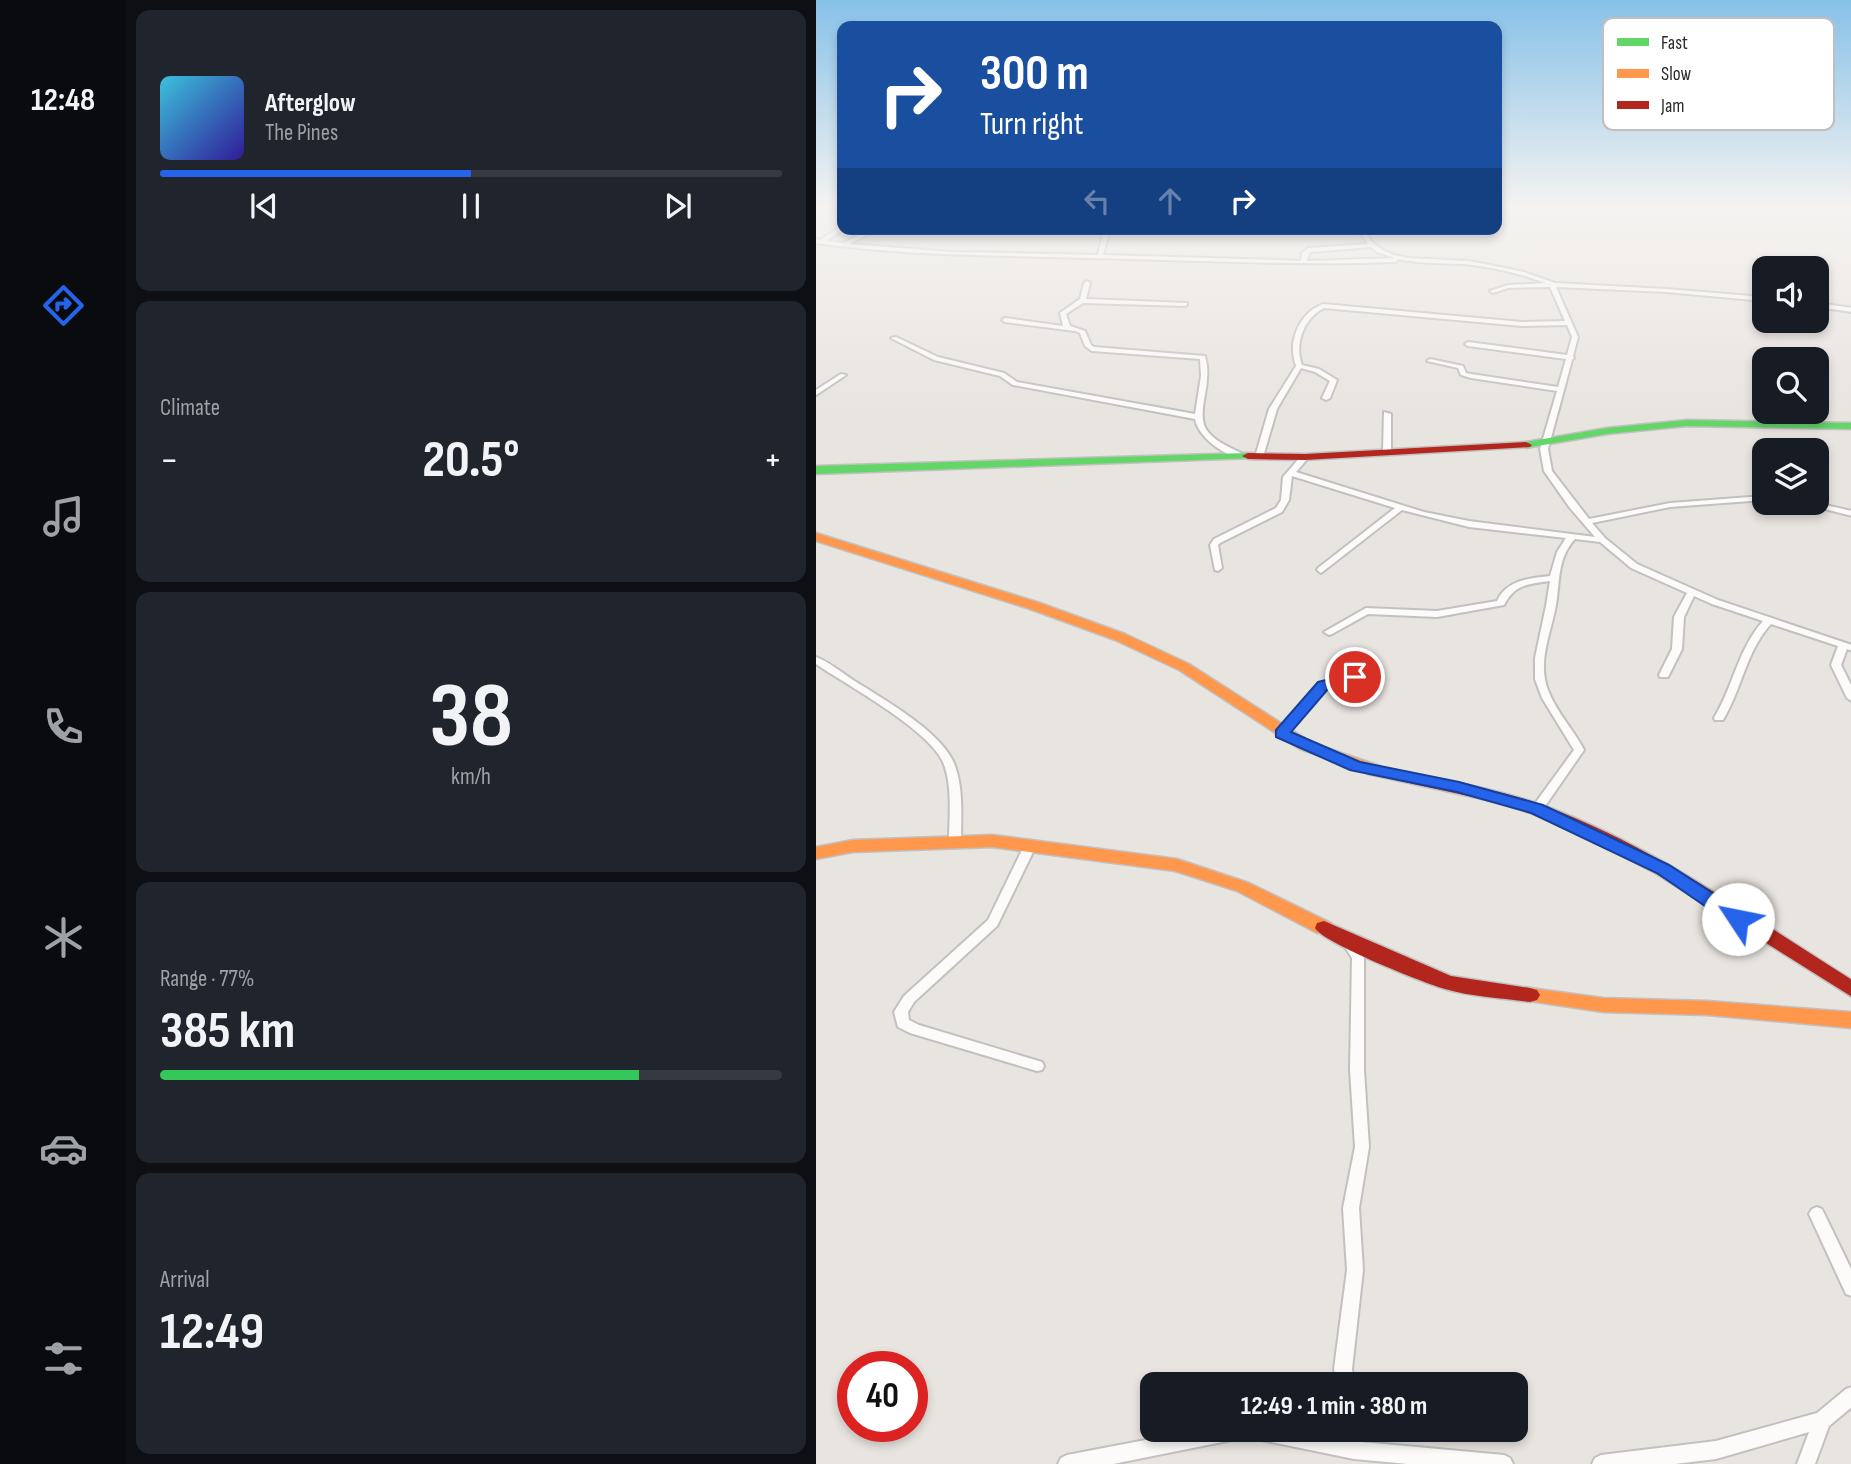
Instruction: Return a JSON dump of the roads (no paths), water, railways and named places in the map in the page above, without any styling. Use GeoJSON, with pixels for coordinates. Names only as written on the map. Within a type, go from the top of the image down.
{"type":"FeatureCollection","features":[{"type":"Feature","properties":{"kind":"street"},"geometry":{"type":"LineString","coordinates":[[1528,277],[1552,284]]}},
{"type":"Feature","properties":{"kind":"street"},"geometry":{"type":"LineString","coordinates":[[1081,301],[1087,283]]}},
{"type":"Feature","properties":{"kind":"street"},"geometry":{"type":"LineString","coordinates":[[1493,291],[1504,284],[1552,284],[1752,298]]}},
{"type":"Feature","properties":{"kind":"street"},"geometry":{"type":"LineString","coordinates":[[1552,284],[1575,337],[1545,444],[1548,471],[1602,540],[1634,566],[1769,621],[1847,647],[1836,665],[1851,698]]}},
{"type":"Feature","properties":{"kind":"street"},"geometry":{"type":"LineString","coordinates":[[1067,327],[1063,313],[1081,301],[1185,304]]}},
{"type":"Feature","properties":{"kind":"street"},"geometry":{"type":"LineString","coordinates":[[1299,366],[1294,356],[1298,339],[1312,312],[1323,306],[1522,324],[1569,323]]}},
{"type":"Feature","properties":{"kind":"street"},"geometry":{"type":"LineString","coordinates":[[1829,307],[1851,310]]}},
{"type":"Feature","properties":{"kind":"street"},"geometry":{"type":"LineString","coordinates":[[1004,320],[1083,331],[1088,346],[1092,349],[1203,357],[1205,380],[1197,417],[1204,437],[1240,456]]}},
{"type":"Feature","properties":{"kind":"street"},"geometry":{"type":"LineString","coordinates":[[894,338],[936,359],[1002,373],[1015,384],[1197,417]]}},
{"type":"Feature","properties":{"kind":"street"},"geometry":{"type":"LineString","coordinates":[[1468,344],[1571,358]]}},
{"type":"Feature","properties":{"kind":"street"},"geometry":{"type":"LineString","coordinates":[[1430,361],[1461,367],[1463,374],[1471,376],[1560,388]]}},
{"type":"Feature","properties":{"kind":"street"},"geometry":{"type":"LineString","coordinates":[[1299,366],[1317,370],[1334,380],[1326,398]]}},
{"type":"Feature","properties":{"kind":"street"},"geometry":{"type":"LineString","coordinates":[[1259,457],[1273,409],[1299,366]]}},
{"type":"Feature","properties":{"kind":"street"},"geometry":{"type":"LineString","coordinates":[[816,393],[843,376]]}},
{"type":"Feature","properties":{"kind":"street"},"geometry":{"type":"LineString","coordinates":[[1386,414],[1388,452]]}},
{"type":"Feature","properties":{"kind":"street"},"geometry":{"type":"LineString","coordinates":[[816,470],[1240,456],[1305,457],[1545,444],[1607,431],[1687,423],[1851,426]]}},
{"type":"Feature","properties":{"kind":"street"},"geometry":{"type":"LineString","coordinates":[[1218,568],[1214,545],[1217,541],[1279,510],[1290,473],[1305,457]]}},
{"type":"Feature","properties":{"kind":"street"},"geometry":{"type":"LineString","coordinates":[[1290,473],[1400,508],[1469,524],[1602,540]]}},
{"type":"Feature","properties":{"kind":"street"},"geometry":{"type":"LineString","coordinates":[[1587,522],[1670,505],[1727,498],[1752,498]]}},
{"type":"Feature","properties":{"kind":"street"},"geometry":{"type":"LineString","coordinates":[[1321,570],[1400,508]]}},
{"type":"Feature","properties":{"kind":"street"},"geometry":{"type":"LineString","coordinates":[[1829,509],[1851,514]]}},
{"type":"Feature","properties":{"kind":"street"},"geometry":{"type":"LineString","coordinates":[[1537,809],[1579,750],[1542,688],[1539,655],[1551,606],[1558,557],[1573,536]]}},
{"type":"Feature","properties":{"kind":"street"},"geometry":{"type":"LineString","coordinates":[[816,537],[972,584],[1100,628],[1165,657],[1281,734],[1356,766],[1459,788],[1537,809],[1663,869],[1851,990]]}},
{"type":"Feature","properties":{"kind":"street"},"geometry":{"type":"LineString","coordinates":[[1329,632],[1366,611],[1437,614],[1494,606],[1501,603],[1503,595],[1514,585],[1553,578]]}},
{"type":"Feature","properties":{"kind":"street"},"geometry":{"type":"LineString","coordinates":[[1664,675],[1678,649],[1679,617],[1692,591]]}},
{"type":"Feature","properties":{"kind":"street"},"geometry":{"type":"LineString","coordinates":[[1719,718],[1730,702],[1752,640],[1769,621]]}},
{"type":"Feature","properties":{"kind":"street"},"geometry":{"type":"LineString","coordinates":[[816,660],[930,736],[947,758],[955,789],[955,842]]}},
{"type":"Feature","properties":{"kind":"street"},"geometry":{"type":"LineString","coordinates":[[1281,734],[1323,685],[1352,681],[1364,672]]}},
{"type":"Feature","properties":{"kind":"street"},"geometry":{"type":"LineString","coordinates":[[816,853],[853,846],[992,841],[1029,848],[1176,865],[1206,873],[1301,914],[1347,941],[1448,983],[1603,1005],[1707,1008],[1851,1020]]}},
{"type":"Feature","properties":{"kind":"street"},"geometry":{"type":"LineString","coordinates":[[1029,848],[993,923],[909,999],[901,1012],[903,1023],[915,1029],[1037,1066]]}},
{"type":"Feature","properties":{"kind":"street"},"geometry":{"type":"LineString","coordinates":[[1343,1372],[1355,1270],[1351,1208],[1362,1147],[1357,1070],[1358,958],[1347,941]]}},
{"type":"Feature","properties":{"kind":"street"},"geometry":{"type":"LineString","coordinates":[[1818,1214],[1851,1289]]}},
{"type":"Feature","properties":{"kind":"street"},"geometry":{"type":"LineString","coordinates":[[1601,1464],[1716,1450],[1822,1420],[1851,1395]]}},
{"type":"Feature","properties":{"kind":"street"},"geometry":{"type":"LineString","coordinates":[[1806,1464],[1822,1420]]}},
{"type":"Feature","properties":{"kind":"street"},"geometry":{"type":"LineString","coordinates":[[1067,1464],[1180,1442]]}},
{"type":"Feature","properties":{"kind":"street"},"geometry":{"type":"LineString","coordinates":[[1313,1442],[1354,1450],[1504,1464]]}},
{"type":"Feature","properties":{"kind":"street"},"geometry":{"type":"LineString","coordinates":[[1353,1442],[1354,1450]]}}]}
